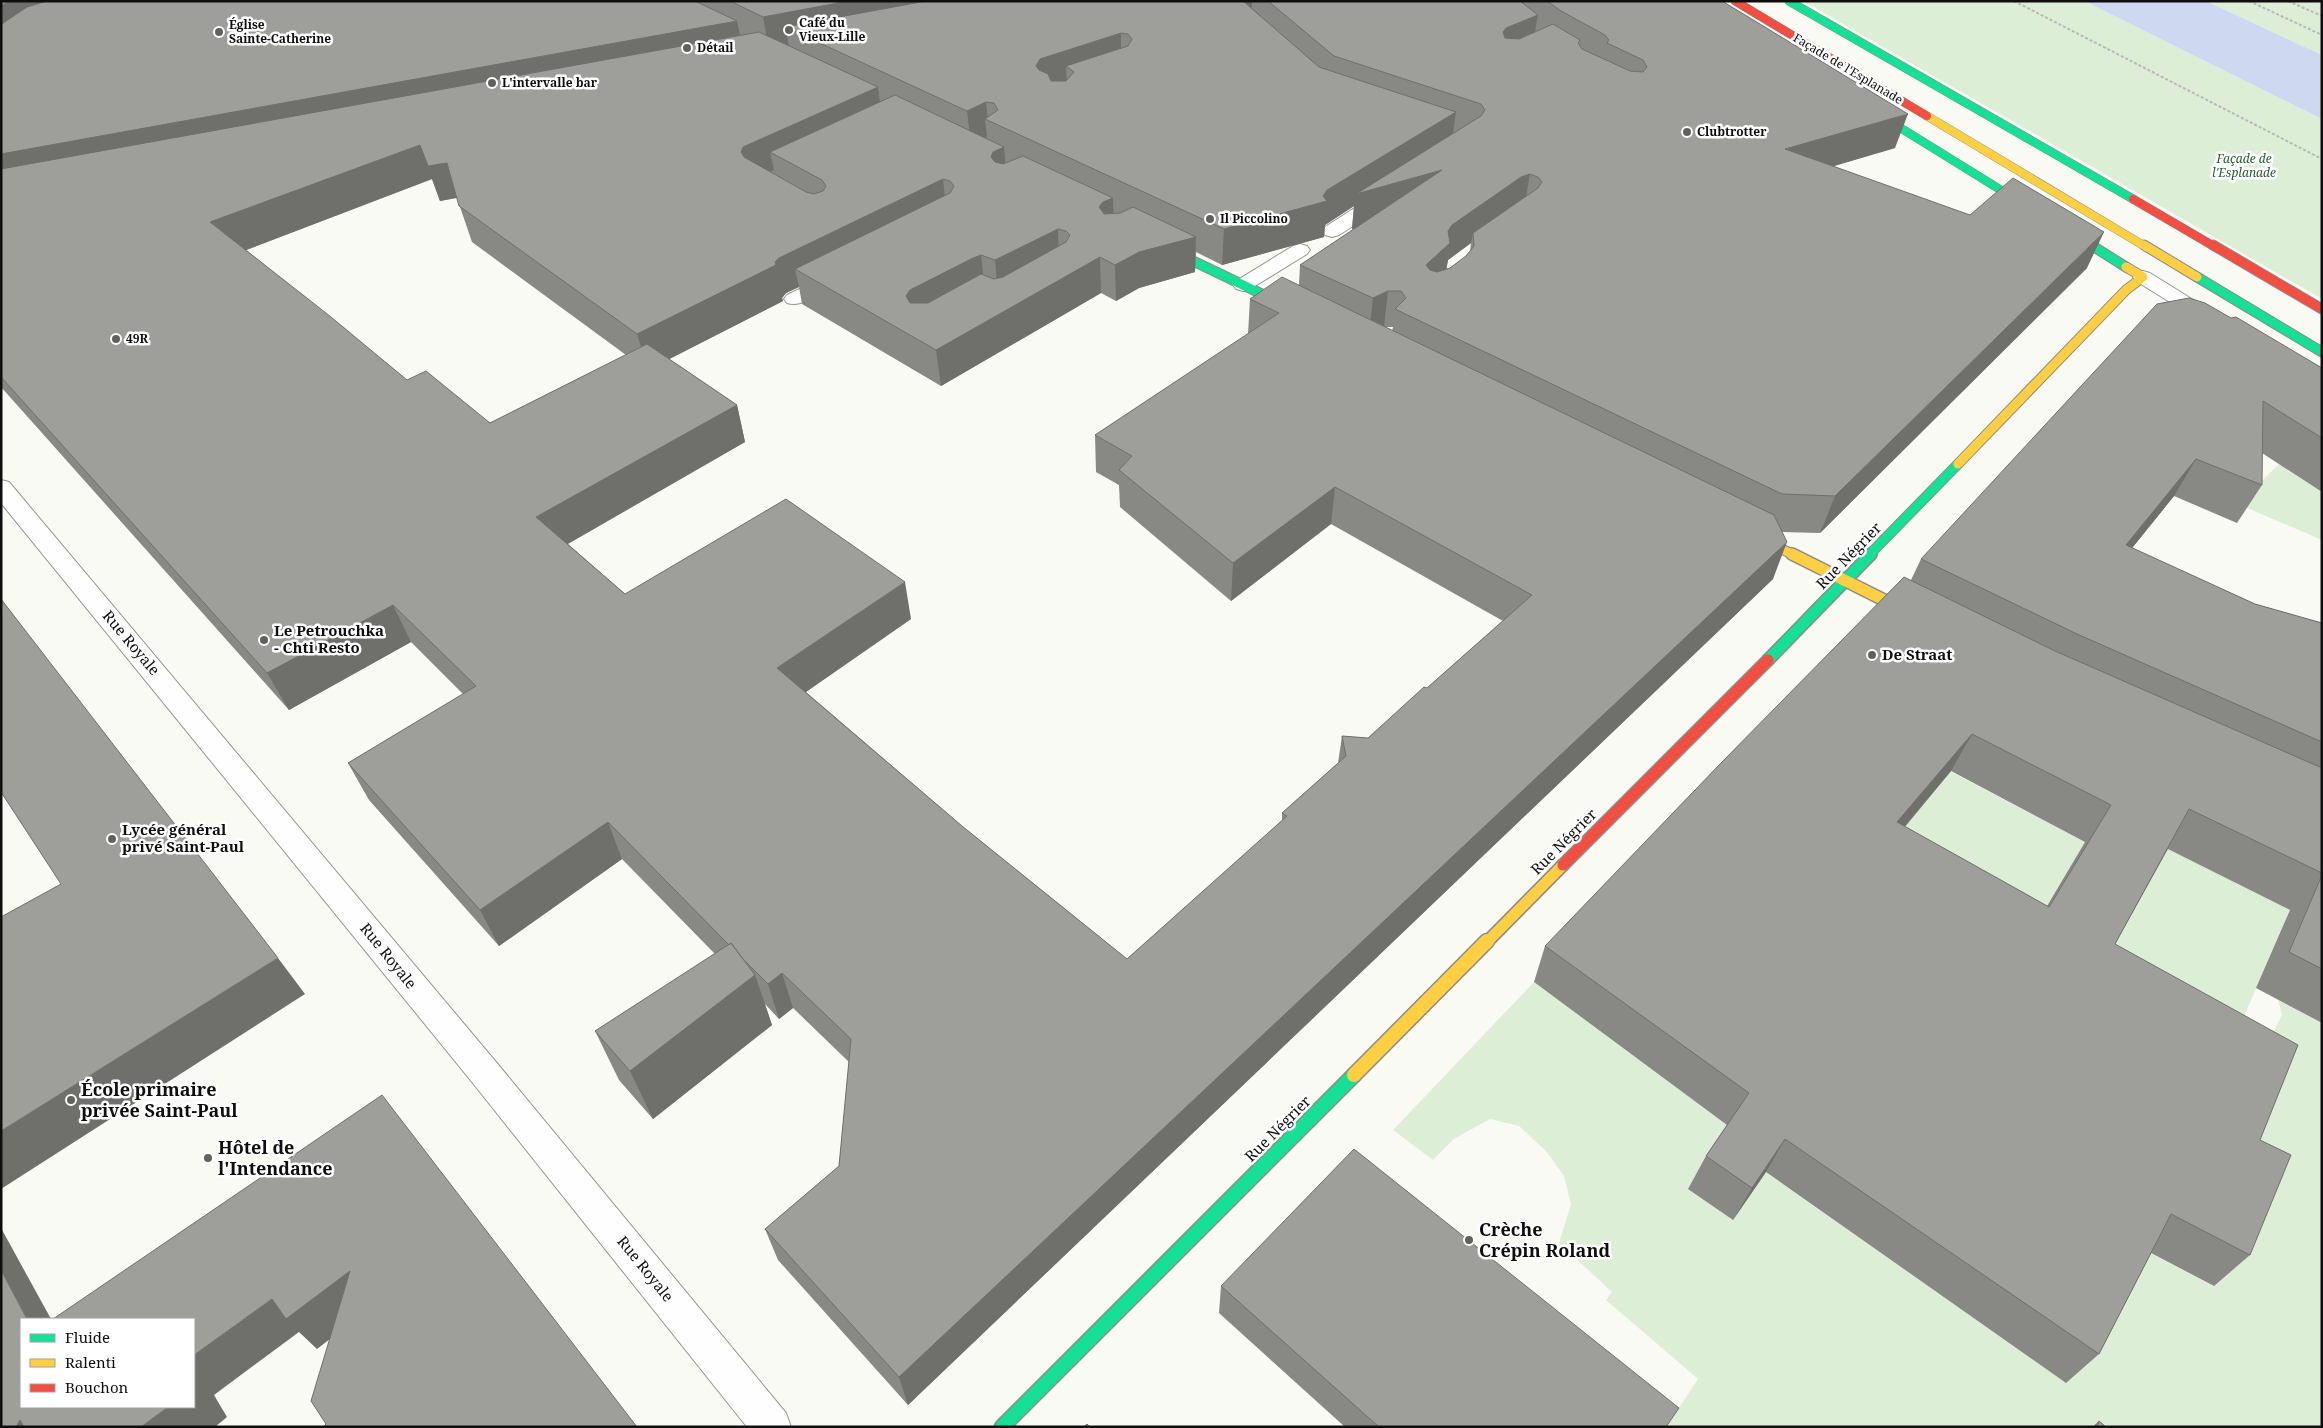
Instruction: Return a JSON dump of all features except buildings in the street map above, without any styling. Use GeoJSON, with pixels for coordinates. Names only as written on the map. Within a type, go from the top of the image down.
{"type":"FeatureCollection","features":[{"type":"Feature","properties":{"kind":"street","name":"Façade de l'Esplanade"},"geometry":{"type":"LineString","coordinates":[[1735,1],[2322,352]]}},
{"type":"Feature","properties":{"kind":"street","name":"Façade de l'Esplanade"},"geometry":{"type":"LineString","coordinates":[[1789,1],[2172,220],[2322,309]]}},
{"type":"Feature","properties":{"kind":"street","name":"Façade de l'Esplanade"},"geometry":{"type":"LineString","coordinates":[[1862,104],[2232,332]]}},
{"type":"Feature","properties":{"kind":"street"},"geometry":{"type":"LineString","coordinates":[[1332,230],[1396,190]]}},
{"type":"Feature","properties":{"kind":"street"},"geometry":{"type":"LineString","coordinates":[[1148,240],[1302,314]]}},
{"type":"Feature","properties":{"kind":"street"},"geometry":{"type":"LineString","coordinates":[[1243,285],[1300,250]]}},
{"type":"Feature","properties":{"kind":"street"},"geometry":{"type":"LineString","coordinates":[[794,299],[853,269]]}},
{"type":"Feature","properties":{"kind":"street","name":"Rue Négrier"},"geometry":{"type":"LineString","coordinates":[[1002,1427],[1846,581],[2126,290],[2143,277]]}},
{"type":"Feature","properties":{"kind":"street","name":"Rue Royale"},"geometry":{"type":"LineString","coordinates":[[1,488],[503,1094],[772,1427]]}},
{"type":"Feature","properties":{"kind":"street"},"geometry":{"type":"LineString","coordinates":[[1741,529],[1925,621]]}},
{"type":"Feature","properties":{"kind":"path"},"geometry":{"type":"LineString","coordinates":[[2014,1],[2322,159]]}},
{"type":"Feature","properties":{"kind":"path"},"geometry":{"type":"LineString","coordinates":[[2249,1],[2322,35]]}},
{"type":"Feature","properties":{"kind":"path"},"geometry":{"type":"LineString","coordinates":[[2288,1],[2322,16]]}},
{"type":"Feature","properties":{"kind":"green space","name":"Façade de l'Esplanade"},"geometry":{"type":"Polygon","coordinates":[[[1803,1],[2084,1],[2322,119],[2322,299],[1803,1]]]}},
{"type":"Feature","properties":{"kind":"green space"},"geometry":{"type":"Polygon","coordinates":[[[2206,1],[2322,1],[2322,55],[2206,1]]]}},
{"type":"Feature","properties":{"kind":"green space"},"geometry":{"type":"Polygon","coordinates":[[[2279,464],[2322,492],[2322,540],[2238,504],[2279,464]]]}},
{"type":"Feature","properties":{"kind":"green space"},"geometry":{"type":"Polygon","coordinates":[[[1936,764],[2085,842],[2024,944],[1845,785],[1936,764]]]}},
{"type":"Feature","properties":{"kind":"green space"},"geometry":{"type":"Polygon","coordinates":[[[2163,846],[2290,910],[2226,1058],[2088,979],[2163,846]]]}},
{"type":"Feature","properties":{"kind":"green space"},"geometry":{"type":"Polygon","coordinates":[[[1534,982],[1730,1127],[1733,1220],[1766,1172],[2066,1383],[2137,1246],[2213,1286],[2266,1046],[2282,1015],[2278,1000],[2322,1023],[2322,1427],[1666,1427],[1698,1379],[1606,1300],[1612,1292],[1559,1243],[1571,1204],[1564,1176],[1546,1151],[1519,1126],[1490,1119],[1454,1139],[1433,1160],[1393,1130],[1534,982]]]}},
{"type":"Feature","properties":{"kind":"water"},"geometry":{"type":"Polygon","coordinates":[[[2084,1],[2206,1],[2322,55],[2322,119],[2084,1]]]}},
{"type":"Feature","properties":{"kind":"traffic: fast"},"geometry":{"type":"LineString","coordinates":[[1789,1],[2133,199]]}},
{"type":"Feature","properties":{"kind":"traffic: fast"},"geometry":{"type":"LineString","coordinates":[[1870,109],[2126,267]]}},
{"type":"Feature","properties":{"kind":"traffic: fast"},"geometry":{"type":"LineString","coordinates":[[1162,246],[1293,309]]}},
{"type":"Feature","properties":{"kind":"traffic: fast"},"geometry":{"type":"LineString","coordinates":[[2197,277],[2322,352]]}},
{"type":"Feature","properties":{"kind":"traffic: fast"},"geometry":{"type":"LineString","coordinates":[[1768,660],[1958,464]]}},
{"type":"Feature","properties":{"kind":"traffic: fast"},"geometry":{"type":"LineString","coordinates":[[1002,1427],[1354,1075]]}},
{"type":"Feature","properties":{"kind":"traffic: slow"},"geometry":{"type":"LineString","coordinates":[[1927,116],[2197,277]]}},
{"type":"Feature","properties":{"kind":"traffic: slow"},"geometry":{"type":"LineString","coordinates":[[1958,464],[2126,290],[2143,277],[2126,267]]}},
{"type":"Feature","properties":{"kind":"traffic: slow"},"geometry":{"type":"LineString","coordinates":[[1751,534],[1916,616]]}},
{"type":"Feature","properties":{"kind":"traffic: slow"},"geometry":{"type":"LineString","coordinates":[[1354,1075],[1563,865]]}},
{"type":"Feature","properties":{"kind":"traffic: jam"},"geometry":{"type":"LineString","coordinates":[[1735,1],[1927,116]]}},
{"type":"Feature","properties":{"kind":"traffic: jam"},"geometry":{"type":"LineString","coordinates":[[2133,199],[2322,309]]}},
{"type":"Feature","properties":{"kind":"traffic: jam"},"geometry":{"type":"LineString","coordinates":[[1563,865],[1768,660]]}},
{"type":"Feature","properties":{"kind":"place","name":"Café du Vieux-Lille"},"geometry":{"type":"Point","coordinates":[789,30]}},
{"type":"Feature","properties":{"kind":"place","name":"Église Sainte-Catherine"},"geometry":{"type":"Point","coordinates":[219,32]}},
{"type":"Feature","properties":{"kind":"place","name":"Détail"},"geometry":{"type":"Point","coordinates":[687,48]}},
{"type":"Feature","properties":{"kind":"place","name":"L'intervalle bar"},"geometry":{"type":"Point","coordinates":[492,83]}},
{"type":"Feature","properties":{"kind":"place","name":"Clubtrotter"},"geometry":{"type":"Point","coordinates":[1687,132]}},
{"type":"Feature","properties":{"kind":"place","name":"Il Piccolino"},"geometry":{"type":"Point","coordinates":[1210,219]}},
{"type":"Feature","properties":{"kind":"place","name":"49R"},"geometry":{"type":"Point","coordinates":[116,339]}},
{"type":"Feature","properties":{"kind":"place","name":"Le Petrouchka - Chti Resto"},"geometry":{"type":"Point","coordinates":[264,640]}},
{"type":"Feature","properties":{"kind":"place","name":"De Straat"},"geometry":{"type":"Point","coordinates":[1872,655]}},
{"type":"Feature","properties":{"kind":"place","name":"Lycée général privé Saint-Paul"},"geometry":{"type":"Point","coordinates":[112,839]}},
{"type":"Feature","properties":{"kind":"place","name":"École primaire privée Saint-Paul"},"geometry":{"type":"Point","coordinates":[71,1100]}},
{"type":"Feature","properties":{"kind":"place","name":"Hôtel de l'Intendance"},"geometry":{"type":"Point","coordinates":[208,1158]}},
{"type":"Feature","properties":{"kind":"place","name":"Crèche Crépin Roland"},"geometry":{"type":"Point","coordinates":[1469,1240]}}]}
